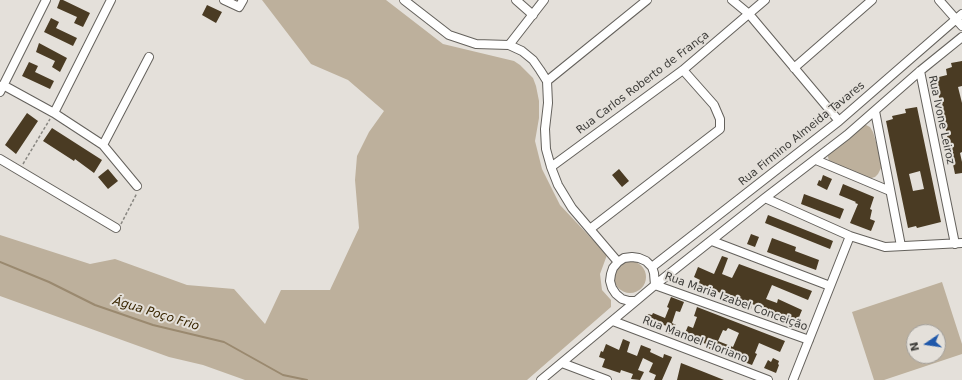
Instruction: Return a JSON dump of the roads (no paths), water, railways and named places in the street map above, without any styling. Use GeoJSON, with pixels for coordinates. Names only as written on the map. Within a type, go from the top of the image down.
{"type":"FeatureCollection","features":[{"type":"Feature","properties":{"kind":"street"},"geometry":{"type":"LineString","coordinates":[[46,0],[2,89],[54,113],[103,145],[137,186]]}},
{"type":"Feature","properties":{"kind":"street"},"geometry":{"type":"LineString","coordinates":[[54,113],[111,0]]}},
{"type":"Feature","properties":{"kind":"street"},"geometry":{"type":"LineString","coordinates":[[224,0],[241,3]]}},
{"type":"Feature","properties":{"kind":"street"},"geometry":{"type":"LineString","coordinates":[[404,0],[449,35],[476,44],[509,45],[516,47],[527,55],[540,70],[547,81],[548,103],[545,139],[551,167],[562,193],[618,262]]}},
{"type":"Feature","properties":{"kind":"street"},"geometry":{"type":"LineString","coordinates":[[516,0],[533,14]]}},
{"type":"Feature","properties":{"kind":"street"},"geometry":{"type":"LineString","coordinates":[[509,45],[544,0]]}},
{"type":"Feature","properties":{"kind":"street"},"geometry":{"type":"LineString","coordinates":[[547,81],[647,0]]}},
{"type":"Feature","properties":{"kind":"street"},"geometry":{"type":"LineString","coordinates":[[732,0],[749,14],[839,121]]}},
{"type":"Feature","properties":{"kind":"street","name":"Rua Carlos Roberto de França"},"geometry":{"type":"LineString","coordinates":[[551,167],[682,70],[766,0]]}},
{"type":"Feature","properties":{"kind":"street"},"geometry":{"type":"LineString","coordinates":[[794,68],[872,0]]}},
{"type":"Feature","properties":{"kind":"street"},"geometry":{"type":"LineString","coordinates":[[939,0],[959,17],[962,26]]}},
{"type":"Feature","properties":{"kind":"street","name":"Rua Firmino Almeida Tavares"},"geometry":{"type":"LineString","coordinates":[[652,267],[839,121],[959,17]]}},
{"type":"Feature","properties":{"kind":"street"},"geometry":{"type":"LineString","coordinates":[[541,380],[655,285],[765,198],[816,160],[920,71],[962,38]]}},
{"type":"Feature","properties":{"kind":"street"},"geometry":{"type":"LineString","coordinates":[[103,145],[149,57]]}},
{"type":"Feature","properties":{"kind":"street"},"geometry":{"type":"LineString","coordinates":[[590,229],[720,129],[720,119],[714,105],[682,70]]}},
{"type":"Feature","properties":{"kind":"street","name":"Rua Ivone Leiroz"},"geometry":{"type":"LineString","coordinates":[[920,71],[958,244]]}},
{"type":"Feature","properties":{"kind":"street"},"geometry":{"type":"LineString","coordinates":[[875,111],[901,246]]}},
{"type":"Feature","properties":{"kind":"street"},"geometry":{"type":"LineString","coordinates":[[0,160],[116,228]]}},
{"type":"Feature","properties":{"kind":"street"},"geometry":{"type":"LineString","coordinates":[[816,160],[890,191]]}},
{"type":"Feature","properties":{"kind":"street"},"geometry":{"type":"LineString","coordinates":[[765,198],[850,236],[885,247],[958,244]]}},
{"type":"Feature","properties":{"kind":"street"},"geometry":{"type":"LineString","coordinates":[[793,380],[850,236]]}},
{"type":"Feature","properties":{"kind":"street"},"geometry":{"type":"LineString","coordinates":[[712,240],[830,286]]}},
{"type":"Feature","properties":{"kind":"street"},"geometry":{"type":"LineString","coordinates":[[636,301],[622,299],[612,288],[610,282],[611,274],[613,268],[618,262],[624,258],[632,257],[646,261],[652,267],[655,285]]}},
{"type":"Feature","properties":{"kind":"street","name":"Rua Maria Izabel Conceição"},"geometry":{"type":"LineString","coordinates":[[655,285],[809,340]]}},
{"type":"Feature","properties":{"kind":"street","name":"Rua Manoel Floriano"},"geometry":{"type":"LineString","coordinates":[[613,321],[768,380]]}},
{"type":"Feature","properties":{"kind":"street"},"geometry":{"type":"LineString","coordinates":[[562,363],[607,380]]}},
{"type":"Feature","properties":{"kind":"waterway","name":"Água Poço Frio"},"geometry":{"type":"LineString","coordinates":[[0,262],[49,282],[95,305],[153,325],[224,342],[283,375],[307,380]]}}]}
